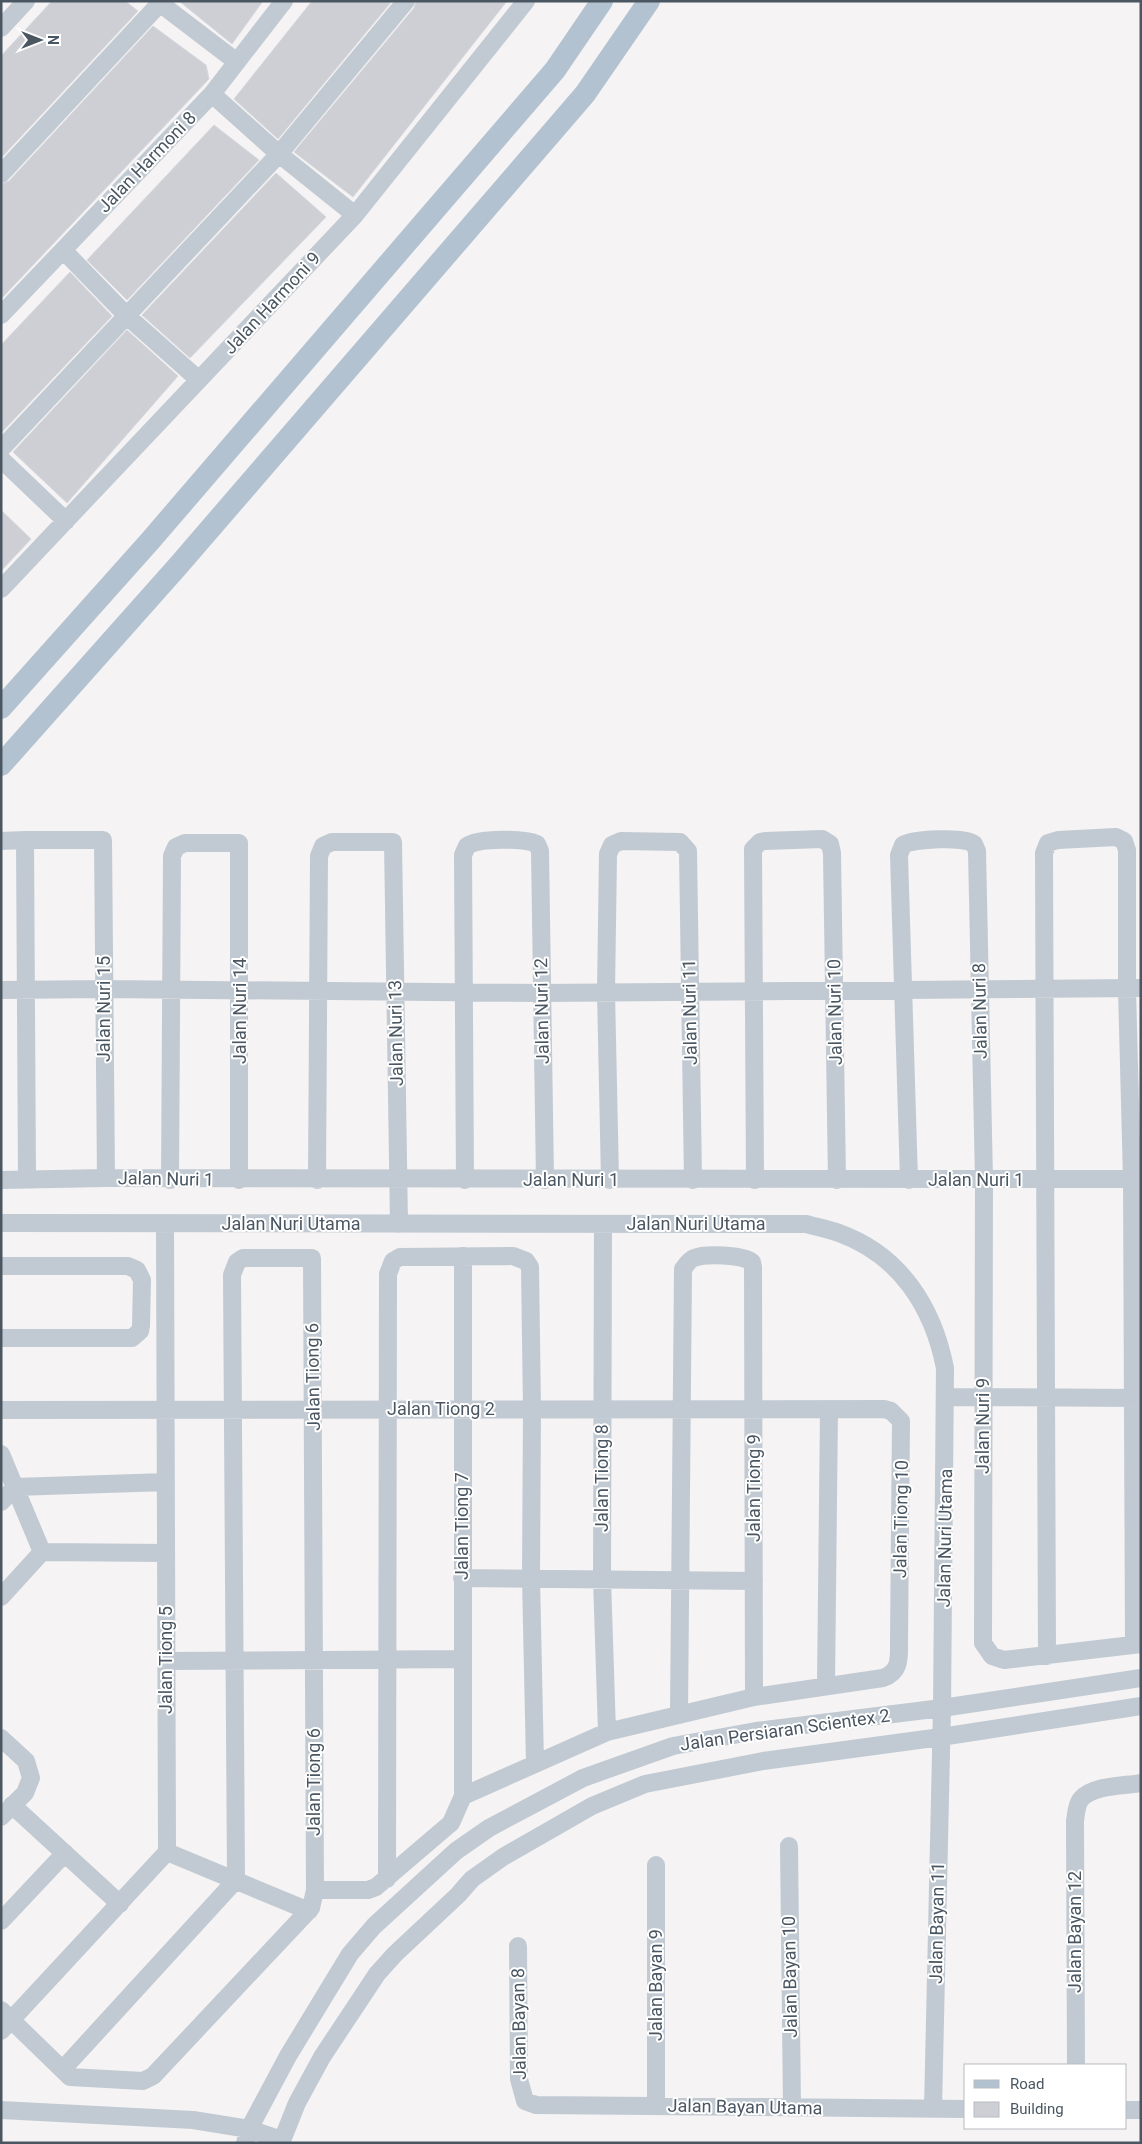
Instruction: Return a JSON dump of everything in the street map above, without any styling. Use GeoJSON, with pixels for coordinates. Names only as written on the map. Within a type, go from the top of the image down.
{"type":"FeatureCollection","features":[{"type":"Feature","properties":{"kind":"main road"},"geometry":{"type":"LineString","coordinates":[[1,708],[150,541],[555,70],[602,1]]}},
{"type":"Feature","properties":{"kind":"main road"},"geometry":{"type":"LineString","coordinates":[[1,765],[178,566],[585,94],[649,1]]}},
{"type":"Feature","properties":{"kind":"street"},"geometry":{"type":"LineString","coordinates":[[1,28],[26,1]]}},
{"type":"Feature","properties":{"kind":"street","name":"Jalan Harmoni 8"},"geometry":{"type":"LineString","coordinates":[[1,315],[212,94],[284,1]]}},
{"type":"Feature","properties":{"kind":"street"},"geometry":{"type":"LineString","coordinates":[[1,449],[279,154],[406,1]]}},
{"type":"Feature","properties":{"kind":"street","name":"Jalan Harmoni 9"},"geometry":{"type":"LineString","coordinates":[[1,589],[356,215],[526,1]]}},
{"type":"Feature","properties":{"kind":"street"},"geometry":{"type":"LineString","coordinates":[[1,174],[160,2],[237,62]]}},
{"type":"Feature","properties":{"kind":"street"},"geometry":{"type":"LineString","coordinates":[[212,94],[279,154],[356,215]]}},
{"type":"Feature","properties":{"kind":"street"},"geometry":{"type":"LineString","coordinates":[[63,250],[127,316],[199,380]]}},
{"type":"Feature","properties":{"kind":"street"},"geometry":{"type":"LineString","coordinates":[[1,459],[66,520]]}},
{"type":"Feature","properties":{"kind":"street"},"geometry":{"type":"LineString","coordinates":[[1116,837],[1124,841],[1128,850],[1134,988],[1137,1179],[1137,1644],[1047,1656],[1044,989],[1046,848],[1048,843],[1058,840],[1116,837]]}},
{"type":"Feature","properties":{"kind":"street","name":"Jalan Nuri 10"},"geometry":{"type":"LineString","coordinates":[[753,991],[753,849],[760,842],[765,841],[822,839],[830,844],[832,853],[838,1180]]}},
{"type":"Feature","properties":{"kind":"street"},"geometry":{"type":"LineString","coordinates":[[1,841],[25,840],[27,1179]]}},
{"type":"Feature","properties":{"kind":"street","name":"Jalan Nuri 15"},"geometry":{"type":"LineString","coordinates":[[25,840],[103,840],[106,1178]]}},
{"type":"Feature","properties":{"kind":"street","name":"Jalan Nuri 12"},"geometry":{"type":"LineString","coordinates":[[464,992],[464,850],[467,846],[476,842],[529,840],[538,844],[540,851],[545,1180]]}},
{"type":"Feature","properties":{"kind":"street","name":"Jalan Nuri 8"},"geometry":{"type":"LineString","coordinates":[[904,990],[900,850],[903,845],[912,841],[964,840],[974,844],[977,851],[984,1180]]}},
{"type":"Feature","properties":{"kind":"street","name":"Jalan Nuri 11"},"geometry":{"type":"LineString","coordinates":[[606,992],[609,849],[616,842],[621,841],[680,842],[685,845],[688,851],[693,1180]]}},
{"type":"Feature","properties":{"kind":"street","name":"Jalan Nuri 13"},"geometry":{"type":"LineString","coordinates":[[318,992],[320,851],[323,846],[332,842],[394,842],[399,1224]]}},
{"type":"Feature","properties":{"kind":"street","name":"Jalan Nuri 14"},"geometry":{"type":"LineString","coordinates":[[170,991],[173,851],[180,844],[185,843],[239,843],[239,1180]]}},
{"type":"Feature","properties":{"kind":"street"},"geometry":{"type":"LineString","coordinates":[[1,990],[104,989],[542,993],[1134,988]]}},
{"type":"Feature","properties":{"kind":"street"},"geometry":{"type":"LineString","coordinates":[[904,990],[909,1180]]}},
{"type":"Feature","properties":{"kind":"street"},"geometry":{"type":"LineString","coordinates":[[170,991],[170,1180]]}},
{"type":"Feature","properties":{"kind":"street"},"geometry":{"type":"LineString","coordinates":[[753,991],[755,1180]]}},
{"type":"Feature","properties":{"kind":"street"},"geometry":{"type":"LineString","coordinates":[[317,1180],[318,992]]}},
{"type":"Feature","properties":{"kind":"street"},"geometry":{"type":"LineString","coordinates":[[464,992],[465,1180]]}},
{"type":"Feature","properties":{"kind":"street"},"geometry":{"type":"LineString","coordinates":[[606,992],[610,1180]]}},
{"type":"Feature","properties":{"kind":"street","name":"Jalan Nuri 1"},"geometry":{"type":"LineString","coordinates":[[1,1180],[106,1178],[170,1180],[1137,1179]]}},
{"type":"Feature","properties":{"kind":"street","name":"Jalan Nuri 9"},"geometry":{"type":"LineString","coordinates":[[984,1180],[982,1639],[986,1650],[992,1656],[1004,1660],[1047,1656]]}},
{"type":"Feature","properties":{"kind":"street","name":"Jalan Nuri Utama"},"geometry":{"type":"LineString","coordinates":[[1,1223],[806,1224],[839,1233],[866,1246],[890,1263],[913,1288],[930,1316],[940,1342],[945,1368],[941,1737]]}},
{"type":"Feature","properties":{"kind":"street","name":"Jalan Tiong 5"},"geometry":{"type":"LineString","coordinates":[[165,1224],[167,1852]]}},
{"type":"Feature","properties":{"kind":"street","name":"Jalan Tiong 8"},"geometry":{"type":"LineString","coordinates":[[603,1224],[602,1579],[606,1732]]}},
{"type":"Feature","properties":{"kind":"street"},"geometry":{"type":"LineString","coordinates":[[387,1879],[390,1267],[394,1261],[407,1256],[513,1256],[526,1261],[530,1267],[532,1410],[531,1578],[535,1764]]}},
{"type":"Feature","properties":{"kind":"street","name":"Jalan Tiong 7"},"geometry":{"type":"LineString","coordinates":[[462,1256],[463,1796]]}},
{"type":"Feature","properties":{"kind":"street","name":"Jalan Tiong 6"},"geometry":{"type":"LineString","coordinates":[[5,2020],[70,2076],[139,2082],[150,2078],[309,1911],[315,1890],[312,1258],[250,1257],[243,1258],[233,1268],[232,1410]]}},
{"type":"Feature","properties":{"kind":"street","name":"Jalan Tiong 9"},"geometry":{"type":"LineString","coordinates":[[682,1408],[683,1269],[694,1258],[701,1257],[739,1257],[752,1262],[754,1278],[754,1697]]}},
{"type":"Feature","properties":{"kind":"street"},"geometry":{"type":"LineString","coordinates":[[1,1266],[128,1266],[137,1270],[142,1280],[141,1326],[137,1335],[132,1338],[1,1338]]}},
{"type":"Feature","properties":{"kind":"street"},"geometry":{"type":"LineString","coordinates":[[946,1397],[1137,1398]]}},
{"type":"Feature","properties":{"kind":"street"},"geometry":{"type":"LineString","coordinates":[[678,1715],[682,1408]]}},
{"type":"Feature","properties":{"kind":"street","name":"Jalan Tiong 2"},"geometry":{"type":"LineString","coordinates":[[1,1410],[532,1410],[682,1408],[882,1410]]}},
{"type":"Feature","properties":{"kind":"street"},"geometry":{"type":"LineString","coordinates":[[63,2070],[236,1880],[232,1410]]}},
{"type":"Feature","properties":{"kind":"street"},"geometry":{"type":"LineString","coordinates":[[315,1890],[368,1890],[376,1888],[450,1823],[463,1796],[606,1732],[754,1697],[826,1685],[829,1410]]}},
{"type":"Feature","properties":{"kind":"street","name":"Jalan Tiong 10"},"geometry":{"type":"LineString","coordinates":[[826,1685],[889,1676],[898,1667],[900,1641],[902,1428],[897,1415],[891,1411],[882,1410]]}},
{"type":"Feature","properties":{"kind":"street"},"geometry":{"type":"LineString","coordinates":[[1,1454],[42,1552]]}},
{"type":"Feature","properties":{"kind":"street"},"geometry":{"type":"LineString","coordinates":[[1,1502],[15,1487],[166,1482]]}},
{"type":"Feature","properties":{"kind":"street"},"geometry":{"type":"LineString","coordinates":[[1,1597],[42,1552],[166,1554]]}},
{"type":"Feature","properties":{"kind":"street"},"geometry":{"type":"LineString","coordinates":[[462,1578],[754,1581]]}},
{"type":"Feature","properties":{"kind":"street"},"geometry":{"type":"LineString","coordinates":[[166,1661],[462,1659]]}},
{"type":"Feature","properties":{"kind":"street","name":"Jalan Persiaran Scientex 2"},"geometry":{"type":"LineString","coordinates":[[247,2136],[288,2056],[356,1947],[374,1926],[456,1851],[489,1828],[583,1778],[673,1746],[756,1731],[942,1708],[1141,1678]]}},
{"type":"Feature","properties":{"kind":"street","name":"Jalan Persiaran Scientex 2"},"geometry":{"type":"LineString","coordinates":[[281,2142],[297,2103],[322,2057],[377,1974],[472,1879],[503,1856],[592,1806],[645,1784],[762,1761],[941,1737],[1141,1706]]}},
{"type":"Feature","properties":{"kind":"street","name":"Jalan Bayan 11"},"geometry":{"type":"LineString","coordinates":[[933,2109],[941,1737]]}},
{"type":"Feature","properties":{"kind":"street"},"geometry":{"type":"LineString","coordinates":[[1,1738],[26,1761],[31,1770],[29,1786],[7,1811],[64,1853],[120,1904]]}},
{"type":"Feature","properties":{"kind":"street","name":"Jalan Bayan 12"},"geometry":{"type":"LineString","coordinates":[[1076,2064],[1074,1822],[1081,1799],[1093,1790],[1141,1783]]}},
{"type":"Feature","properties":{"kind":"street","name":"Jalan Bayan 10"},"geometry":{"type":"LineString","coordinates":[[789,1846],[792,2107]]}},
{"type":"Feature","properties":{"kind":"street"},"geometry":{"type":"LineString","coordinates":[[5,2020],[120,1904],[167,1852],[309,1911]]}},
{"type":"Feature","properties":{"kind":"street"},"geometry":{"type":"LineString","coordinates":[[1,1920],[64,1853]]}},
{"type":"Feature","properties":{"kind":"street","name":"Jalan Bayan 9"},"geometry":{"type":"LineString","coordinates":[[656,1865],[656,2106]]}},
{"type":"Feature","properties":{"kind":"street","name":"Jalan Bayan 8"},"geometry":{"type":"LineString","coordinates":[[518,1946],[519,2080],[525,2101]]}},
{"type":"Feature","properties":{"kind":"street","name":"Jalan Bayan Utama"},"geometry":{"type":"LineString","coordinates":[[525,2101],[536,2105],[964,2109]]}},
{"type":"Feature","properties":{"kind":"street"},"geometry":{"type":"LineString","coordinates":[[1,2110],[193,2120],[247,2136],[281,2142]]}},
{"type":"Feature","properties":{"kind":"street"},"geometry":{"type":"LineString","coordinates":[[1127,2110],[1141,2110]]}},
{"type":"Feature","properties":{"kind":"building"},"geometry":{"type":"Polygon","coordinates":[[[52,1],[125,1],[138,11],[1,158],[1,56],[52,1]]]}},
{"type":"Feature","properties":{"kind":"building"},"geometry":{"type":"Polygon","coordinates":[[[179,1],[263,1],[232,44],[179,1]]]}},
{"type":"Feature","properties":{"kind":"building"},"geometry":{"type":"Polygon","coordinates":[[[312,1],[392,1],[278,139],[234,99],[312,1]]]}},
{"type":"Feature","properties":{"kind":"building"},"geometry":{"type":"Polygon","coordinates":[[[416,1],[507,1],[353,197],[294,152],[414,8],[416,1]]]}},
{"type":"Feature","properties":{"kind":"building"},"geometry":{"type":"Polygon","coordinates":[[[153,26],[206,65],[209,79],[1,299],[1,184],[9,181],[153,26]]]}},
{"type":"Feature","properties":{"kind":"building"},"geometry":{"type":"Polygon","coordinates":[[[214,125],[259,160],[127,300],[87,260],[214,125]]]}},
{"type":"Feature","properties":{"kind":"building"},"geometry":{"type":"Polygon","coordinates":[[[276,173],[326,217],[190,358],[142,315],[276,173]]]}},
{"type":"Feature","properties":{"kind":"building"},"geometry":{"type":"Polygon","coordinates":[[[70,272],[112,316],[1,433],[1,345],[70,272]]]}},
{"type":"Feature","properties":{"kind":"building"},"geometry":{"type":"Polygon","coordinates":[[[127,330],[178,376],[67,503],[13,452],[127,330]]]}},
{"type":"Feature","properties":{"kind":"building"},"geometry":{"type":"Polygon","coordinates":[[[1,510],[31,539],[1,571],[1,510]]]}}]}
